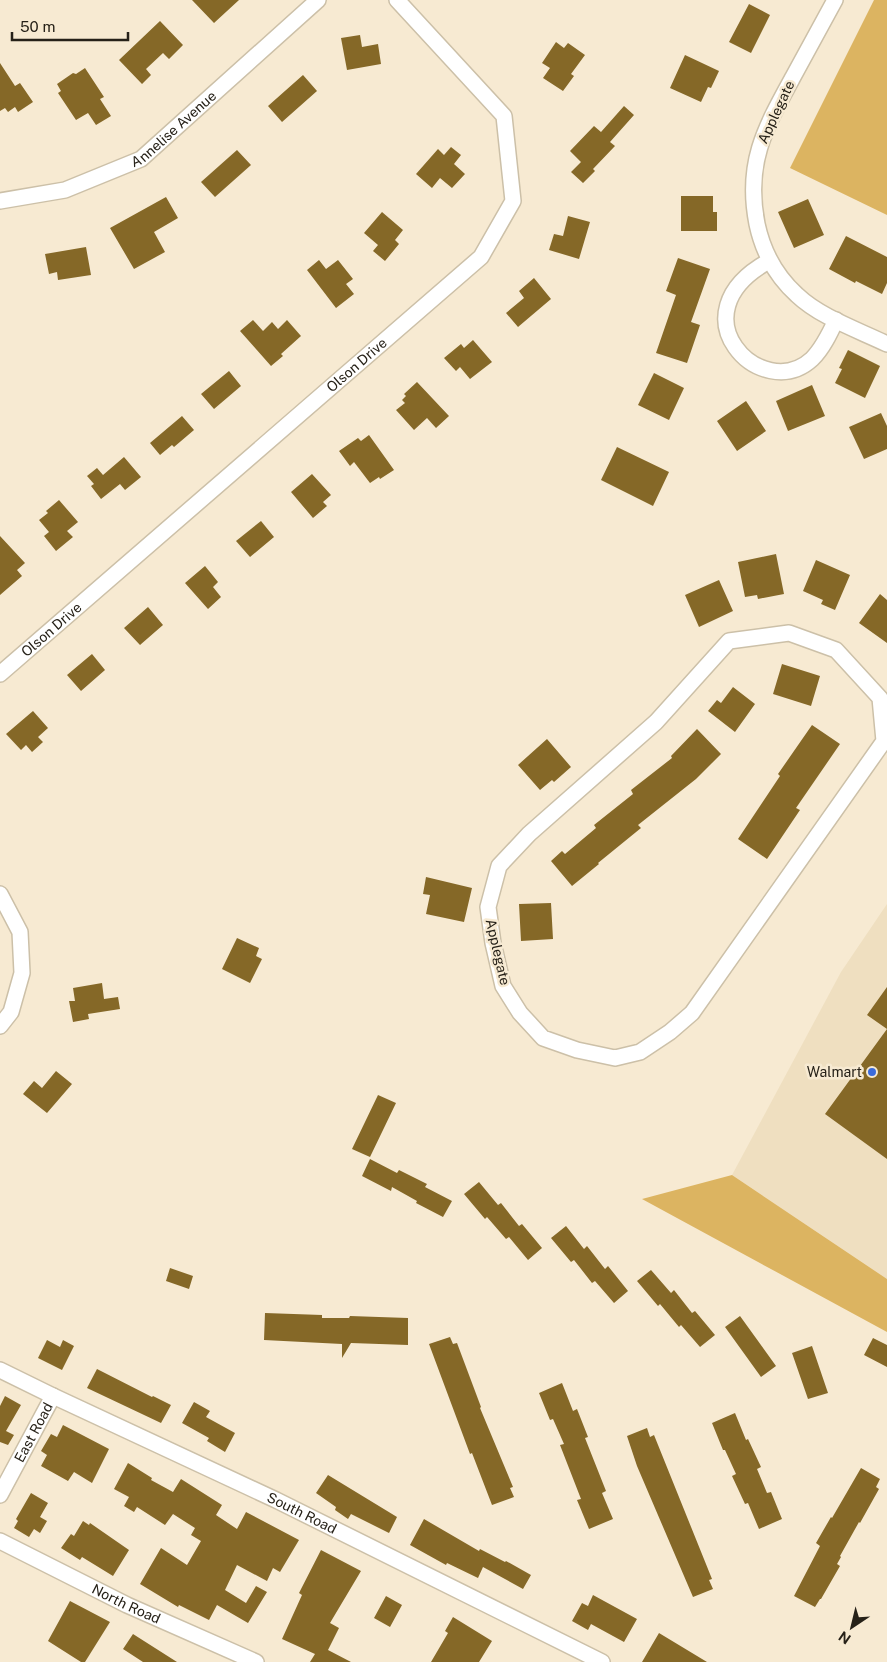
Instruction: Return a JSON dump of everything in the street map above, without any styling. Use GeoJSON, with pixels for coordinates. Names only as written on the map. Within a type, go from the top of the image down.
{"type":"FeatureCollection","features":[{"type":"Feature","properties":{"kind":"street","name":"Annelise Avenue"},"geometry":{"type":"LineString","coordinates":[[0,201],[64,190],[141,159],[318,0]]}},
{"type":"Feature","properties":{"kind":"street","name":"Olson Drive"},"geometry":{"type":"LineString","coordinates":[[0,674],[481,257],[512,201],[504,116],[397,0]]}},
{"type":"Feature","properties":{"kind":"street","name":"Applegate"},"geometry":{"type":"LineString","coordinates":[[835,0],[766,126],[755,165],[753,204],[759,235],[769,261],[797,296],[815,309],[887,344]]}},
{"type":"Feature","properties":{"kind":"street"},"geometry":{"type":"LineString","coordinates":[[769,261],[755,269],[742,280],[729,300],[726,312],[727,328],[730,341],[741,355],[757,366],[776,371],[799,367],[812,359],[824,345],[836,320]]}},
{"type":"Feature","properties":{"kind":"street","name":"Applegate"},"geometry":{"type":"LineString","coordinates":[[789,633],[836,650],[880,698],[886,742],[692,1013],[670,1032],[640,1052],[615,1058],[578,1050],[543,1038],[520,1013],[503,986],[493,943],[488,907],[499,866],[529,834],[656,722],[729,641],[789,633]]}},
{"type":"Feature","properties":{"kind":"street"},"geometry":{"type":"LineString","coordinates":[[0,894],[20,932],[22,973],[11,1012],[0,1026]]}},
{"type":"Feature","properties":{"kind":"street","name":"South Road"},"geometry":{"type":"LineString","coordinates":[[0,1370],[276,1500],[602,1662]]}},
{"type":"Feature","properties":{"kind":"street","name":"East Road"},"geometry":{"type":"LineString","coordinates":[[0,1495],[53,1396]]}},
{"type":"Feature","properties":{"kind":"street","name":"North Road"},"geometry":{"type":"LineString","coordinates":[[0,1541],[127,1605],[256,1662]]}},
{"type":"Feature","properties":{"kind":"shaded area"},"geometry":{"type":"Polygon","coordinates":[[[874,0],[887,0],[887,215],[790,168],[874,0]]]}},
{"type":"Feature","properties":{"kind":"shaded area"},"geometry":{"type":"Polygon","coordinates":[[[887,904],[887,1279],[732,1175],[841,972],[887,904]]]}},
{"type":"Feature","properties":{"kind":"shaded area"},"geometry":{"type":"Polygon","coordinates":[[[732,1175],[887,1279],[887,1332],[642,1199],[732,1175]]]}},
{"type":"Feature","properties":{"kind":"building"},"geometry":{"type":"Polygon","coordinates":[[[192,0],[239,0],[214,23],[192,0]]]}},
{"type":"Feature","properties":{"kind":"building"},"geometry":{"type":"Polygon","coordinates":[[[749,4],[770,15],[751,53],[729,42],[749,4]]]}},
{"type":"Feature","properties":{"kind":"building"},"geometry":{"type":"Polygon","coordinates":[[[160,21],[183,45],[169,59],[163,53],[146,69],[151,75],[142,84],[119,60],[160,21]]]}},
{"type":"Feature","properties":{"kind":"building"},"geometry":{"type":"Polygon","coordinates":[[[360,35],[362,47],[378,44],[381,64],[347,70],[341,38],[360,35]]]}},
{"type":"Feature","properties":{"kind":"building"},"geometry":{"type":"Polygon","coordinates":[[[556,42],[564,48],[568,43],[585,55],[571,74],[574,76],[563,91],[543,78],[550,68],[542,63],[556,42]]]}},
{"type":"Feature","properties":{"kind":"building"},"geometry":{"type":"Polygon","coordinates":[[[685,55],[719,71],[711,88],[708,87],[701,102],[670,88],[685,55]]]}},
{"type":"Feature","properties":{"kind":"building"},"geometry":{"type":"Polygon","coordinates":[[[0,63],[15,86],[20,83],[33,102],[18,112],[15,107],[8,112],[5,108],[0,111],[0,63]]]}},
{"type":"Feature","properties":{"kind":"building"},"geometry":{"type":"Polygon","coordinates":[[[85,68],[104,97],[100,99],[111,116],[96,125],[88,113],[76,120],[58,93],[61,91],[57,84],[73,73],[76,74],[85,68]]]}},
{"type":"Feature","properties":{"kind":"building"},"geometry":{"type":"Polygon","coordinates":[[[303,75],[317,91],[282,122],[268,106],[303,75]]]}},
{"type":"Feature","properties":{"kind":"building"},"geometry":{"type":"Polygon","coordinates":[[[624,106],[634,115],[610,142],[615,146],[593,169],[595,171],[583,183],[571,172],[581,162],[570,151],[594,126],[601,132],[624,106]]]}},
{"type":"Feature","properties":{"kind":"building"},"geometry":{"type":"Polygon","coordinates":[[[451,147],[461,155],[454,164],[465,174],[452,188],[440,178],[432,188],[416,174],[438,149],[444,155],[451,147]]]}},
{"type":"Feature","properties":{"kind":"building"},"geometry":{"type":"Polygon","coordinates":[[[237,150],[251,165],[215,197],[201,182],[237,150]]]}},
{"type":"Feature","properties":{"kind":"building"},"geometry":{"type":"Polygon","coordinates":[[[681,196],[713,196],[713,212],[717,212],[717,231],[681,231],[681,196]]]}},
{"type":"Feature","properties":{"kind":"building"},"geometry":{"type":"Polygon","coordinates":[[[166,197],[178,218],[154,232],[165,252],[134,269],[110,228],[166,197]]]}},
{"type":"Feature","properties":{"kind":"building"},"geometry":{"type":"Polygon","coordinates":[[[808,199],[824,235],[794,248],[778,212],[808,199]]]}},
{"type":"Feature","properties":{"kind":"building"},"geometry":{"type":"Polygon","coordinates":[[[382,212],[403,230],[395,240],[399,244],[385,261],[373,251],[378,245],[364,233],[382,212]]]}},
{"type":"Feature","properties":{"kind":"building"},"geometry":{"type":"Polygon","coordinates":[[[568,216],[590,222],[579,259],[549,250],[554,234],[563,236],[568,216]]]}},
{"type":"Feature","properties":{"kind":"building"},"geometry":{"type":"Polygon","coordinates":[[[846,236],[887,257],[887,283],[882,294],[856,281],[855,283],[829,269],[846,236]]]}},
{"type":"Feature","properties":{"kind":"building"},"geometry":{"type":"Polygon","coordinates":[[[86,247],[91,275],[58,280],[57,272],[49,274],[45,254],[86,247]]]}},
{"type":"Feature","properties":{"kind":"building"},"geometry":{"type":"Polygon","coordinates":[[[678,258],[710,269],[691,322],[700,325],[687,363],[656,353],[676,295],[666,291],[678,258]]]}},
{"type":"Feature","properties":{"kind":"building"},"geometry":{"type":"Polygon","coordinates":[[[319,260],[326,269],[338,260],[353,279],[346,284],[354,294],[336,308],[307,270],[319,260]]]}},
{"type":"Feature","properties":{"kind":"building"},"geometry":{"type":"Polygon","coordinates":[[[534,278],[551,299],[518,327],[506,313],[524,298],[519,291],[534,278]]]}},
{"type":"Feature","properties":{"kind":"building"},"geometry":{"type":"Polygon","coordinates":[[[253,320],[263,331],[272,322],[278,329],[287,320],[301,336],[271,366],[240,331],[253,320]]]}},
{"type":"Feature","properties":{"kind":"building"},"geometry":{"type":"Polygon","coordinates":[[[473,340],[492,362],[470,379],[460,367],[456,371],[444,358],[461,344],[464,348],[473,340]]]}},
{"type":"Feature","properties":{"kind":"building"},"geometry":{"type":"Polygon","coordinates":[[[848,350],[880,366],[865,398],[835,383],[842,369],[839,368],[848,350]]]}},
{"type":"Feature","properties":{"kind":"building"},"geometry":{"type":"Polygon","coordinates":[[[229,371],[241,386],[214,409],[201,394],[229,371]]]}},
{"type":"Feature","properties":{"kind":"building"},"geometry":{"type":"Polygon","coordinates":[[[654,373],[684,388],[669,420],[638,405],[654,373]]]}},
{"type":"Feature","properties":{"kind":"building"},"geometry":{"type":"Polygon","coordinates":[[[417,382],[449,416],[436,428],[427,418],[414,430],[396,410],[405,403],[402,400],[406,396],[404,394],[417,382]]]}},
{"type":"Feature","properties":{"kind":"building"},"geometry":{"type":"Polygon","coordinates":[[[812,385],[825,416],[788,431],[776,401],[812,385]]]}},
{"type":"Feature","properties":{"kind":"building"},"geometry":{"type":"Polygon","coordinates":[[[746,401],[766,431],[737,451],[717,421],[746,401]]]}},
{"type":"Feature","properties":{"kind":"building"},"geometry":{"type":"Polygon","coordinates":[[[881,413],[887,426],[887,449],[864,459],[849,427],[881,413]]]}},
{"type":"Feature","properties":{"kind":"building"},"geometry":{"type":"Polygon","coordinates":[[[182,416],[194,430],[174,447],[172,445],[160,455],[150,443],[182,416]]]}},
{"type":"Feature","properties":{"kind":"building"},"geometry":{"type":"Polygon","coordinates":[[[369,435],[394,470],[370,483],[354,462],[350,466],[339,451],[358,438],[361,441],[369,435]]]}},
{"type":"Feature","properties":{"kind":"building"},"geometry":{"type":"Polygon","coordinates":[[[617,447],[669,472],[653,506],[601,480],[617,447]]]}},
{"type":"Feature","properties":{"kind":"building"},"geometry":{"type":"Polygon","coordinates":[[[124,457],[141,477],[125,490],[120,484],[101,499],[91,486],[94,484],[87,476],[97,468],[103,475],[124,457]]]}},
{"type":"Feature","properties":{"kind":"building"},"geometry":{"type":"Polygon","coordinates":[[[312,474],[331,495],[323,502],[327,506],[313,518],[291,492],[312,474]]]}},
{"type":"Feature","properties":{"kind":"building"},"geometry":{"type":"Polygon","coordinates":[[[59,500],[78,522],[67,531],[73,537],[56,551],[44,536],[49,532],[39,520],[59,500]]]}},
{"type":"Feature","properties":{"kind":"building"},"geometry":{"type":"Polygon","coordinates":[[[261,521],[274,537],[250,557],[236,541],[261,521]]]}},
{"type":"Feature","properties":{"kind":"building"},"geometry":{"type":"Polygon","coordinates":[[[0,536],[25,563],[17,570],[22,576],[0,595],[0,536]]]}},
{"type":"Feature","properties":{"kind":"building"},"geometry":{"type":"Polygon","coordinates":[[[776,554],[784,594],[758,599],[757,595],[745,597],[738,562],[776,554]]]}},
{"type":"Feature","properties":{"kind":"building"},"geometry":{"type":"Polygon","coordinates":[[[816,560],[850,575],[835,610],[821,604],[823,600],[803,591],[816,560]]]}},
{"type":"Feature","properties":{"kind":"building"},"geometry":{"type":"Polygon","coordinates":[[[205,566],[218,582],[213,587],[221,597],[208,609],[185,583],[205,566]]]}},
{"type":"Feature","properties":{"kind":"building"},"geometry":{"type":"Polygon","coordinates":[[[719,580],[733,611],[699,627],[685,595],[719,580]]]}},
{"type":"Feature","properties":{"kind":"building"},"geometry":{"type":"Polygon","coordinates":[[[880,594],[887,600],[887,643],[859,623],[880,594]]]}},
{"type":"Feature","properties":{"kind":"building"},"geometry":{"type":"Polygon","coordinates":[[[148,607],[163,625],[140,645],[124,628],[148,607]]]}},
{"type":"Feature","properties":{"kind":"building"},"geometry":{"type":"Polygon","coordinates":[[[92,654],[105,670],[81,691],[67,675],[92,654]]]}},
{"type":"Feature","properties":{"kind":"building"},"geometry":{"type":"Polygon","coordinates":[[[782,664],[820,676],[811,706],[773,694],[782,664]]]}},
{"type":"Feature","properties":{"kind":"building"},"geometry":{"type":"Polygon","coordinates":[[[733,687],[755,704],[735,732],[708,711],[717,700],[721,703],[733,687]]]}},
{"type":"Feature","properties":{"kind":"building"},"geometry":{"type":"Polygon","coordinates":[[[33,711],[48,728],[38,737],[43,742],[32,752],[26,745],[21,750],[6,734],[33,711]]]}},
{"type":"Feature","properties":{"kind":"building"},"geometry":{"type":"Polygon","coordinates":[[[812,725],[840,744],[796,808],[800,810],[767,859],[738,839],[780,776],[778,774],[812,725]]]}},
{"type":"Feature","properties":{"kind":"building"},"geometry":{"type":"Polygon","coordinates":[[[697,729],[721,754],[696,779],[638,825],[641,828],[572,886],[551,861],[562,851],[565,854],[596,828],[594,825],[633,794],[631,790],[672,758],[671,756],[697,729]]]}},
{"type":"Feature","properties":{"kind":"building"},"geometry":{"type":"Polygon","coordinates":[[[547,739],[571,767],[554,782],[552,780],[540,790],[518,765],[547,739]]]}},
{"type":"Feature","properties":{"kind":"building"},"geometry":{"type":"Polygon","coordinates":[[[426,877],[472,888],[464,922],[426,914],[430,895],[423,894],[426,877]]]}},
{"type":"Feature","properties":{"kind":"building"},"geometry":{"type":"Polygon","coordinates":[[[551,903],[553,939],[521,941],[519,904],[551,903]]]}},
{"type":"Feature","properties":{"kind":"building"},"geometry":{"type":"Polygon","coordinates":[[[237,938],[259,948],[256,956],[262,959],[250,983],[222,969],[237,938]]]}},
{"type":"Feature","properties":{"kind":"building"},"geometry":{"type":"Polygon","coordinates":[[[102,983],[104,999],[118,997],[120,1009],[88,1014],[89,1019],[73,1022],[69,1001],[75,1001],[73,988],[102,983]]]}},
{"type":"Feature","properties":{"kind":"building"},"geometry":{"type":"Polygon","coordinates":[[[887,987],[887,1029],[867,1015],[887,987]]]}},
{"type":"Feature","properties":{"kind":"building","name":"Walmart"},"geometry":{"type":"Polygon","coordinates":[[[887,1029],[887,1159],[825,1114],[887,1029]]]}},
{"type":"Feature","properties":{"kind":"building"},"geometry":{"type":"Polygon","coordinates":[[[56,1071],[72,1084],[47,1113],[23,1094],[34,1081],[42,1088],[56,1071]]]}},
{"type":"Feature","properties":{"kind":"building"},"geometry":{"type":"Polygon","coordinates":[[[378,1095],[396,1103],[370,1157],[352,1149],[378,1095]]]}},
{"type":"Feature","properties":{"kind":"building"},"geometry":{"type":"Polygon","coordinates":[[[370,1159],[397,1173],[399,1170],[427,1184],[425,1187],[452,1201],[443,1217],[416,1203],[417,1201],[392,1187],[391,1191],[362,1176],[370,1159]]]}},
{"type":"Feature","properties":{"kind":"building"},"geometry":{"type":"Polygon","coordinates":[[[479,1182],[498,1205],[501,1203],[519,1226],[522,1224],[542,1248],[528,1260],[509,1237],[506,1239],[487,1217],[485,1219],[464,1194],[479,1182]]]}},
{"type":"Feature","properties":{"kind":"building"},"geometry":{"type":"Polygon","coordinates":[[[566,1226],[584,1249],[587,1246],[605,1269],[608,1266],[628,1291],[614,1303],[595,1281],[592,1283],[574,1260],[571,1262],[551,1238],[566,1226]]]}},
{"type":"Feature","properties":{"kind":"building"},"geometry":{"type":"Polygon","coordinates":[[[170,1268],[193,1276],[189,1289],[166,1281],[170,1268]]]}},
{"type":"Feature","properties":{"kind":"building"},"geometry":{"type":"Polygon","coordinates":[[[651,1270],[671,1293],[674,1290],[692,1313],[695,1311],[715,1335],[700,1347],[681,1325],[679,1327],[660,1304],[658,1306],[637,1281],[651,1270]]]}},
{"type":"Feature","properties":{"kind":"building"},"geometry":{"type":"Polygon","coordinates":[[[265,1313],[322,1315],[322,1318],[349,1318],[350,1316],[408,1318],[408,1345],[351,1343],[342,1358],[342,1344],[264,1340],[265,1313]]]}},
{"type":"Feature","properties":{"kind":"building"},"geometry":{"type":"Polygon","coordinates":[[[740,1316],[776,1366],[761,1377],[725,1327],[740,1316]]]}},
{"type":"Feature","properties":{"kind":"building"},"geometry":{"type":"Polygon","coordinates":[[[450,1337],[453,1344],[457,1343],[480,1408],[513,1487],[510,1488],[514,1497],[492,1505],[472,1453],[470,1454],[429,1344],[450,1337]]]}},
{"type":"Feature","properties":{"kind":"building"},"geometry":{"type":"Polygon","coordinates":[[[873,1338],[887,1345],[887,1367],[864,1355],[873,1338]]]}},
{"type":"Feature","properties":{"kind":"building"},"geometry":{"type":"Polygon","coordinates":[[[47,1340],[60,1347],[63,1340],[74,1346],[62,1370],[38,1358],[47,1340]]]}},
{"type":"Feature","properties":{"kind":"building"},"geometry":{"type":"Polygon","coordinates":[[[812,1346],[828,1393],[808,1399],[792,1353],[812,1346]]]}},
{"type":"Feature","properties":{"kind":"building"},"geometry":{"type":"Polygon","coordinates":[[[97,1369],[171,1405],[161,1423],[87,1388],[97,1369]]]}},
{"type":"Feature","properties":{"kind":"building"},"geometry":{"type":"Polygon","coordinates":[[[562,1383],[573,1411],[577,1409],[588,1437],[585,1438],[606,1491],[602,1493],[613,1519],[589,1529],[577,1500],[581,1499],[560,1445],[564,1444],[553,1419],[550,1420],[539,1393],[562,1383]]]}},
{"type":"Feature","properties":{"kind":"building"},"geometry":{"type":"Polygon","coordinates":[[[5,1396],[21,1405],[6,1431],[14,1435],[8,1445],[0,1442],[0,1406],[5,1396]]]}},
{"type":"Feature","properties":{"kind":"building"},"geometry":{"type":"Polygon","coordinates":[[[194,1402],[210,1411],[206,1417],[235,1433],[225,1452],[207,1441],[209,1438],[182,1423],[194,1402]]]}},
{"type":"Feature","properties":{"kind":"building"},"geometry":{"type":"Polygon","coordinates":[[[735,1413],[746,1440],[748,1439],[761,1467],[757,1469],[767,1493],[771,1492],[782,1519],[759,1529],[748,1503],[745,1504],[732,1476],[736,1474],[725,1450],[723,1450],[712,1423],[735,1413]]]}},
{"type":"Feature","properties":{"kind":"building"},"geometry":{"type":"Polygon","coordinates":[[[63,1425],[109,1449],[92,1483],[74,1472],[68,1481],[41,1466],[47,1455],[41,1451],[51,1434],[57,1437],[63,1425]]]}},
{"type":"Feature","properties":{"kind":"building"},"geometry":{"type":"Polygon","coordinates":[[[647,1428],[650,1437],[654,1435],[712,1579],[709,1580],[713,1589],[693,1597],[637,1466],[627,1436],[647,1428]]]}},
{"type":"Feature","properties":{"kind":"building"},"geometry":{"type":"Polygon","coordinates":[[[128,1463],[152,1478],[151,1480],[173,1492],[181,1479],[222,1505],[216,1515],[237,1529],[246,1512],[299,1540],[280,1572],[273,1568],[267,1581],[237,1565],[225,1590],[246,1603],[256,1586],[267,1592],[248,1623],[217,1605],[209,1620],[179,1605],[178,1607],[140,1584],[161,1548],[187,1565],[201,1541],[191,1535],[195,1528],[173,1514],[165,1525],[137,1507],[134,1512],[124,1506],[129,1497],[114,1489],[128,1463]]]}},
{"type":"Feature","properties":{"kind":"building"},"geometry":{"type":"Polygon","coordinates":[[[861,1468],[880,1479],[876,1487],[879,1489],[840,1556],[837,1564],[840,1566],[815,1607],[794,1596],[820,1546],[816,1543],[861,1468]]]}},
{"type":"Feature","properties":{"kind":"building"},"geometry":{"type":"Polygon","coordinates":[[[328,1475],[397,1517],[389,1533],[351,1514],[348,1519],[335,1510],[336,1507],[316,1493],[328,1475]]]}},
{"type":"Feature","properties":{"kind":"building"},"geometry":{"type":"Polygon","coordinates":[[[31,1493],[48,1503],[40,1517],[47,1521],[40,1533],[34,1529],[29,1537],[14,1528],[18,1521],[16,1519],[31,1493]]]}},
{"type":"Feature","properties":{"kind":"building"},"geometry":{"type":"Polygon","coordinates":[[[424,1519],[479,1551],[480,1549],[506,1561],[531,1575],[523,1589],[483,1567],[478,1578],[447,1563],[446,1565],[410,1545],[424,1519]]]}},
{"type":"Feature","properties":{"kind":"building"},"geometry":{"type":"Polygon","coordinates":[[[83,1521],[89,1525],[90,1523],[129,1550],[113,1576],[82,1557],[80,1560],[61,1548],[71,1534],[74,1536],[83,1521]]]}},
{"type":"Feature","properties":{"kind":"building"},"geometry":{"type":"Polygon","coordinates":[[[321,1550],[361,1571],[330,1623],[339,1628],[328,1650],[351,1662],[310,1662],[315,1654],[282,1639],[302,1595],[299,1593],[321,1550]]]}},
{"type":"Feature","properties":{"kind":"building"},"geometry":{"type":"Polygon","coordinates":[[[593,1595],[637,1619],[624,1642],[591,1624],[588,1630],[572,1621],[582,1603],[588,1606],[593,1595]]]}},
{"type":"Feature","properties":{"kind":"building"},"geometry":{"type":"Polygon","coordinates":[[[386,1596],[402,1605],[390,1627],[374,1618],[386,1596]]]}},
{"type":"Feature","properties":{"kind":"building"},"geometry":{"type":"Polygon","coordinates":[[[70,1601],[110,1622],[85,1662],[81,1662],[48,1641],[70,1601]]]}},
{"type":"Feature","properties":{"kind":"building"},"geometry":{"type":"Polygon","coordinates":[[[453,1617],[492,1641],[479,1662],[431,1662],[448,1633],[445,1631],[453,1617]]]}},
{"type":"Feature","properties":{"kind":"building"},"geometry":{"type":"Polygon","coordinates":[[[659,1633],[707,1662],[642,1662],[659,1633]]]}},
{"type":"Feature","properties":{"kind":"building"},"geometry":{"type":"Polygon","coordinates":[[[133,1634],[177,1662],[143,1662],[123,1649],[133,1634]]]}},
{"type":"Feature","properties":{"kind":"place","name":"Walmart"},"geometry":{"type":"Point","coordinates":[872,1072]}}]}
